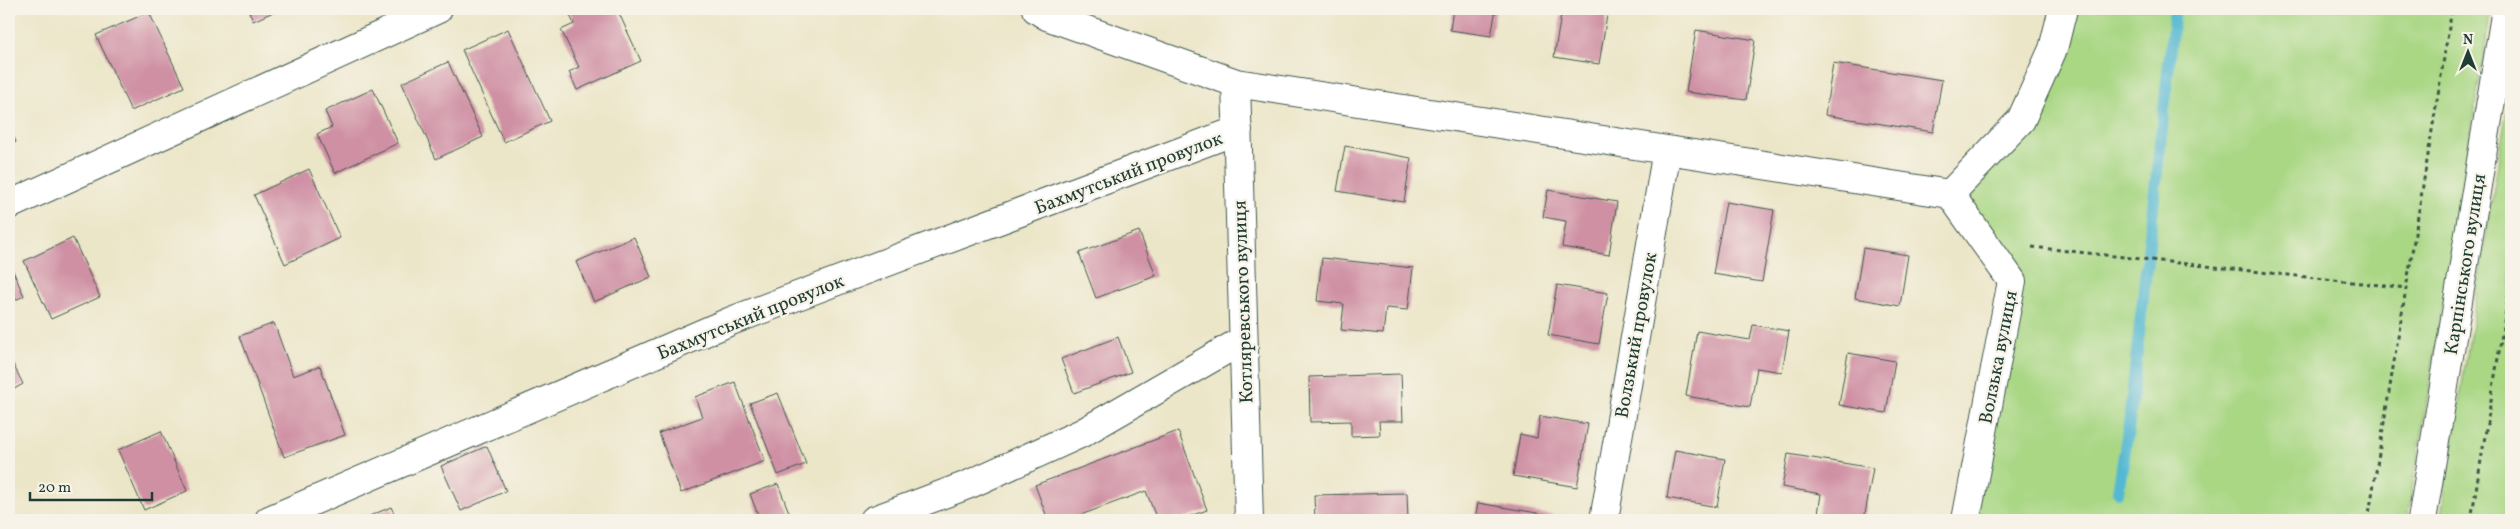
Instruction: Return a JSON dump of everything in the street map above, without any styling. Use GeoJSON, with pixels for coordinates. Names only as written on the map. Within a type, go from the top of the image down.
{"type":"FeatureCollection","features":[{"type":"Feature","properties":{"kind":"street"},"geometry":{"type":"LineString","coordinates":[[9,205],[438,9]]}},
{"type":"Feature","properties":{"kind":"street"},"geometry":{"type":"LineString","coordinates":[[1036,9],[1047,16],[1236,84],[1950,194],[2021,120],[2053,49],[2062,9]]}},
{"type":"Feature","properties":{"kind":"street","name":"Карпінського вулиця"},"geometry":{"type":"LineString","coordinates":[[2422,520],[2506,9]]}},
{"type":"Feature","properties":{"kind":"street","name":"Котляревського вулиця"},"geometry":{"type":"LineString","coordinates":[[1236,84],[1249,520]]}},
{"type":"Feature","properties":{"kind":"street","name":"Бахмутський провулок"},"geometry":{"type":"LineString","coordinates":[[269,520],[731,321],[1238,130]]}},
{"type":"Feature","properties":{"kind":"street","name":"Волзький провулок"},"geometry":{"type":"LineString","coordinates":[[1604,520],[1667,150]]}},
{"type":"Feature","properties":{"kind":"street","name":"Волзька вулиця"},"geometry":{"type":"LineString","coordinates":[[1950,194],[2012,281],[1966,520]]}},
{"type":"Feature","properties":{"kind":"street"},"geometry":{"type":"LineString","coordinates":[[874,520],[970,484],[1082,433],[1243,340]]}},
{"type":"Feature","properties":{"kind":"path"},"geometry":{"type":"LineString","coordinates":[[2368,520],[2452,9]]}},
{"type":"Feature","properties":{"kind":"path"},"geometry":{"type":"LineString","coordinates":[[1984,242],[2406,288]]}},
{"type":"Feature","properties":{"kind":"path"},"geometry":{"type":"LineString","coordinates":[[2471,520],[2511,280]]}},
{"type":"Feature","properties":{"kind":"green space"},"geometry":{"type":"Polygon","coordinates":[[[2063,9],[2491,9],[2407,520],[2085,520],[2066,517],[2065,520],[1966,520],[2012,281],[1950,194],[2021,119],[2063,9]]]}},
{"type":"Feature","properties":{"kind":"green space"},"geometry":{"type":"Polygon","coordinates":[[[2511,84],[2511,520],[2440,520],[2511,84]]]}},
{"type":"Feature","properties":{"kind":"building"},"geometry":{"type":"Polygon","coordinates":[[[248,9],[280,9],[253,21],[248,9]]]}},
{"type":"Feature","properties":{"kind":"building"},"geometry":{"type":"Polygon","coordinates":[[[567,9],[617,9],[641,61],[577,90],[569,72],[579,67],[561,30],[574,24],[567,9]]]}},
{"type":"Feature","properties":{"kind":"building"},"geometry":{"type":"Polygon","coordinates":[[[1453,9],[1496,9],[1491,36],[1450,30],[1453,9]]]}},
{"type":"Feature","properties":{"kind":"building"},"geometry":{"type":"Polygon","coordinates":[[[1562,9],[1608,9],[1599,64],[1554,57],[1562,9]]]}},
{"type":"Feature","properties":{"kind":"building"},"geometry":{"type":"Polygon","coordinates":[[[149,12],[184,87],[131,111],[96,35],[149,12]]]}},
{"type":"Feature","properties":{"kind":"building"},"geometry":{"type":"Polygon","coordinates":[[[508,29],[550,121],[504,142],[462,50],[508,29]]]}},
{"type":"Feature","properties":{"kind":"building"},"geometry":{"type":"Polygon","coordinates":[[[1696,30],[1755,40],[1746,100],[1686,92],[1696,30]]]}},
{"type":"Feature","properties":{"kind":"building"},"geometry":{"type":"Polygon","coordinates":[[[448,62],[483,137],[436,159],[402,83],[448,62]]]}},
{"type":"Feature","properties":{"kind":"building"},"geometry":{"type":"Polygon","coordinates":[[[1833,63],[1942,80],[1933,132],[1825,115],[1833,63]]]}},
{"type":"Feature","properties":{"kind":"building"},"geometry":{"type":"Polygon","coordinates":[[[373,89],[398,143],[335,173],[317,134],[332,127],[325,111],[373,89]]]}},
{"type":"Feature","properties":{"kind":"building"},"geometry":{"type":"Polygon","coordinates":[[[9,127],[16,142],[9,145],[9,127]]]}},
{"type":"Feature","properties":{"kind":"building"},"geometry":{"type":"Polygon","coordinates":[[[1345,146],[1411,158],[1404,202],[1337,191],[1345,146]]]}},
{"type":"Feature","properties":{"kind":"building"},"geometry":{"type":"Polygon","coordinates":[[[309,169],[340,238],[285,264],[254,195],[309,169]]]}},
{"type":"Feature","properties":{"kind":"building"},"geometry":{"type":"Polygon","coordinates":[[[1548,190],[1617,202],[1609,255],[1562,247],[1566,221],[1543,217],[1548,190]]]}},
{"type":"Feature","properties":{"kind":"building"},"geometry":{"type":"Polygon","coordinates":[[[1726,202],[1774,210],[1762,282],[1713,274],[1726,202]]]}},
{"type":"Feature","properties":{"kind":"building"},"geometry":{"type":"Polygon","coordinates":[[[1139,231],[1156,276],[1096,298],[1079,253],[1139,231]]]}},
{"type":"Feature","properties":{"kind":"building"},"geometry":{"type":"Polygon","coordinates":[[[634,237],[651,277],[594,302],[576,262],[634,237]]]}},
{"type":"Feature","properties":{"kind":"building"},"geometry":{"type":"Polygon","coordinates":[[[73,238],[100,297],[51,319],[24,261],[73,238]]]}},
{"type":"Feature","properties":{"kind":"building"},"geometry":{"type":"Polygon","coordinates":[[[1863,248],[1908,255],[1900,306],[1855,298],[1863,248]]]}},
{"type":"Feature","properties":{"kind":"building"},"geometry":{"type":"Polygon","coordinates":[[[1322,258],[1413,268],[1408,310],[1386,308],[1383,334],[1341,330],[1344,304],[1317,301],[1322,258]]]}},
{"type":"Feature","properties":{"kind":"building"},"geometry":{"type":"Polygon","coordinates":[[[9,262],[24,296],[9,303],[9,262]]]}},
{"type":"Feature","properties":{"kind":"building"},"geometry":{"type":"Polygon","coordinates":[[[1557,285],[1608,293],[1599,344],[1548,335],[1557,285]]]}},
{"type":"Feature","properties":{"kind":"building"},"geometry":{"type":"Polygon","coordinates":[[[274,323],[293,376],[320,366],[345,435],[284,457],[240,336],[274,323]]]}},
{"type":"Feature","properties":{"kind":"building"},"geometry":{"type":"Polygon","coordinates":[[[1753,325],[1789,331],[1782,372],[1757,368],[1750,407],[1686,396],[1697,331],[1750,340],[1753,325]]]}},
{"type":"Feature","properties":{"kind":"building"},"geometry":{"type":"Polygon","coordinates":[[[1118,337],[1131,372],[1074,393],[1061,359],[1118,337]]]}},
{"type":"Feature","properties":{"kind":"building"},"geometry":{"type":"Polygon","coordinates":[[[1848,353],[1895,361],[1886,413],[1839,405],[1848,353]]]}},
{"type":"Feature","properties":{"kind":"building"},"geometry":{"type":"Polygon","coordinates":[[[9,356],[23,384],[9,392],[9,356]]]}},
{"type":"Feature","properties":{"kind":"building"},"geometry":{"type":"Polygon","coordinates":[[[1401,374],[1403,421],[1379,421],[1380,435],[1351,436],[1351,421],[1310,422],[1309,377],[1401,374]]]}},
{"type":"Feature","properties":{"kind":"building"},"geometry":{"type":"Polygon","coordinates":[[[735,382],[765,461],[681,493],[659,433],[702,417],[695,397],[735,382]]]}},
{"type":"Feature","properties":{"kind":"building"},"geometry":{"type":"Polygon","coordinates":[[[778,393],[806,464],[778,475],[750,403],[778,393]]]}},
{"type":"Feature","properties":{"kind":"building"},"geometry":{"type":"Polygon","coordinates":[[[1540,416],[1588,424],[1577,487],[1513,476],[1520,434],[1537,438],[1540,416]]]}},
{"type":"Feature","properties":{"kind":"building"},"geometry":{"type":"Polygon","coordinates":[[[161,431],[187,491],[144,510],[118,450],[161,431]]]}},
{"type":"Feature","properties":{"kind":"building"},"geometry":{"type":"Polygon","coordinates":[[[1178,431],[1207,510],[1179,520],[1157,520],[1146,491],[1067,520],[1048,520],[1035,485],[1178,431]]]}},
{"type":"Feature","properties":{"kind":"building"},"geometry":{"type":"Polygon","coordinates":[[[487,446],[506,491],[461,511],[441,466],[487,446]]]}},
{"type":"Feature","properties":{"kind":"building"},"geometry":{"type":"Polygon","coordinates":[[[1675,450],[1725,459],[1717,507],[1667,498],[1675,450]]]}},
{"type":"Feature","properties":{"kind":"building"},"geometry":{"type":"Polygon","coordinates":[[[1788,454],[1873,468],[1864,520],[1817,520],[1821,494],[1782,487],[1788,454]]]}},
{"type":"Feature","properties":{"kind":"building"},"geometry":{"type":"Polygon","coordinates":[[[778,484],[792,520],[760,520],[750,494],[778,484]]]}},
{"type":"Feature","properties":{"kind":"building"},"geometry":{"type":"Polygon","coordinates":[[[1407,493],[1408,520],[1315,520],[1314,495],[1407,493]]]}},
{"type":"Feature","properties":{"kind":"building"},"geometry":{"type":"Polygon","coordinates":[[[1478,503],[1567,518],[1567,520],[1475,520],[1478,503]]]}},
{"type":"Feature","properties":{"kind":"building"},"geometry":{"type":"Polygon","coordinates":[[[391,507],[397,520],[360,520],[391,507]]]}},
{"type":"Feature","properties":{"kind":"waterway"},"geometry":{"type":"LineString","coordinates":[[2118,492],[2129,424],[2175,9]]}}]}
